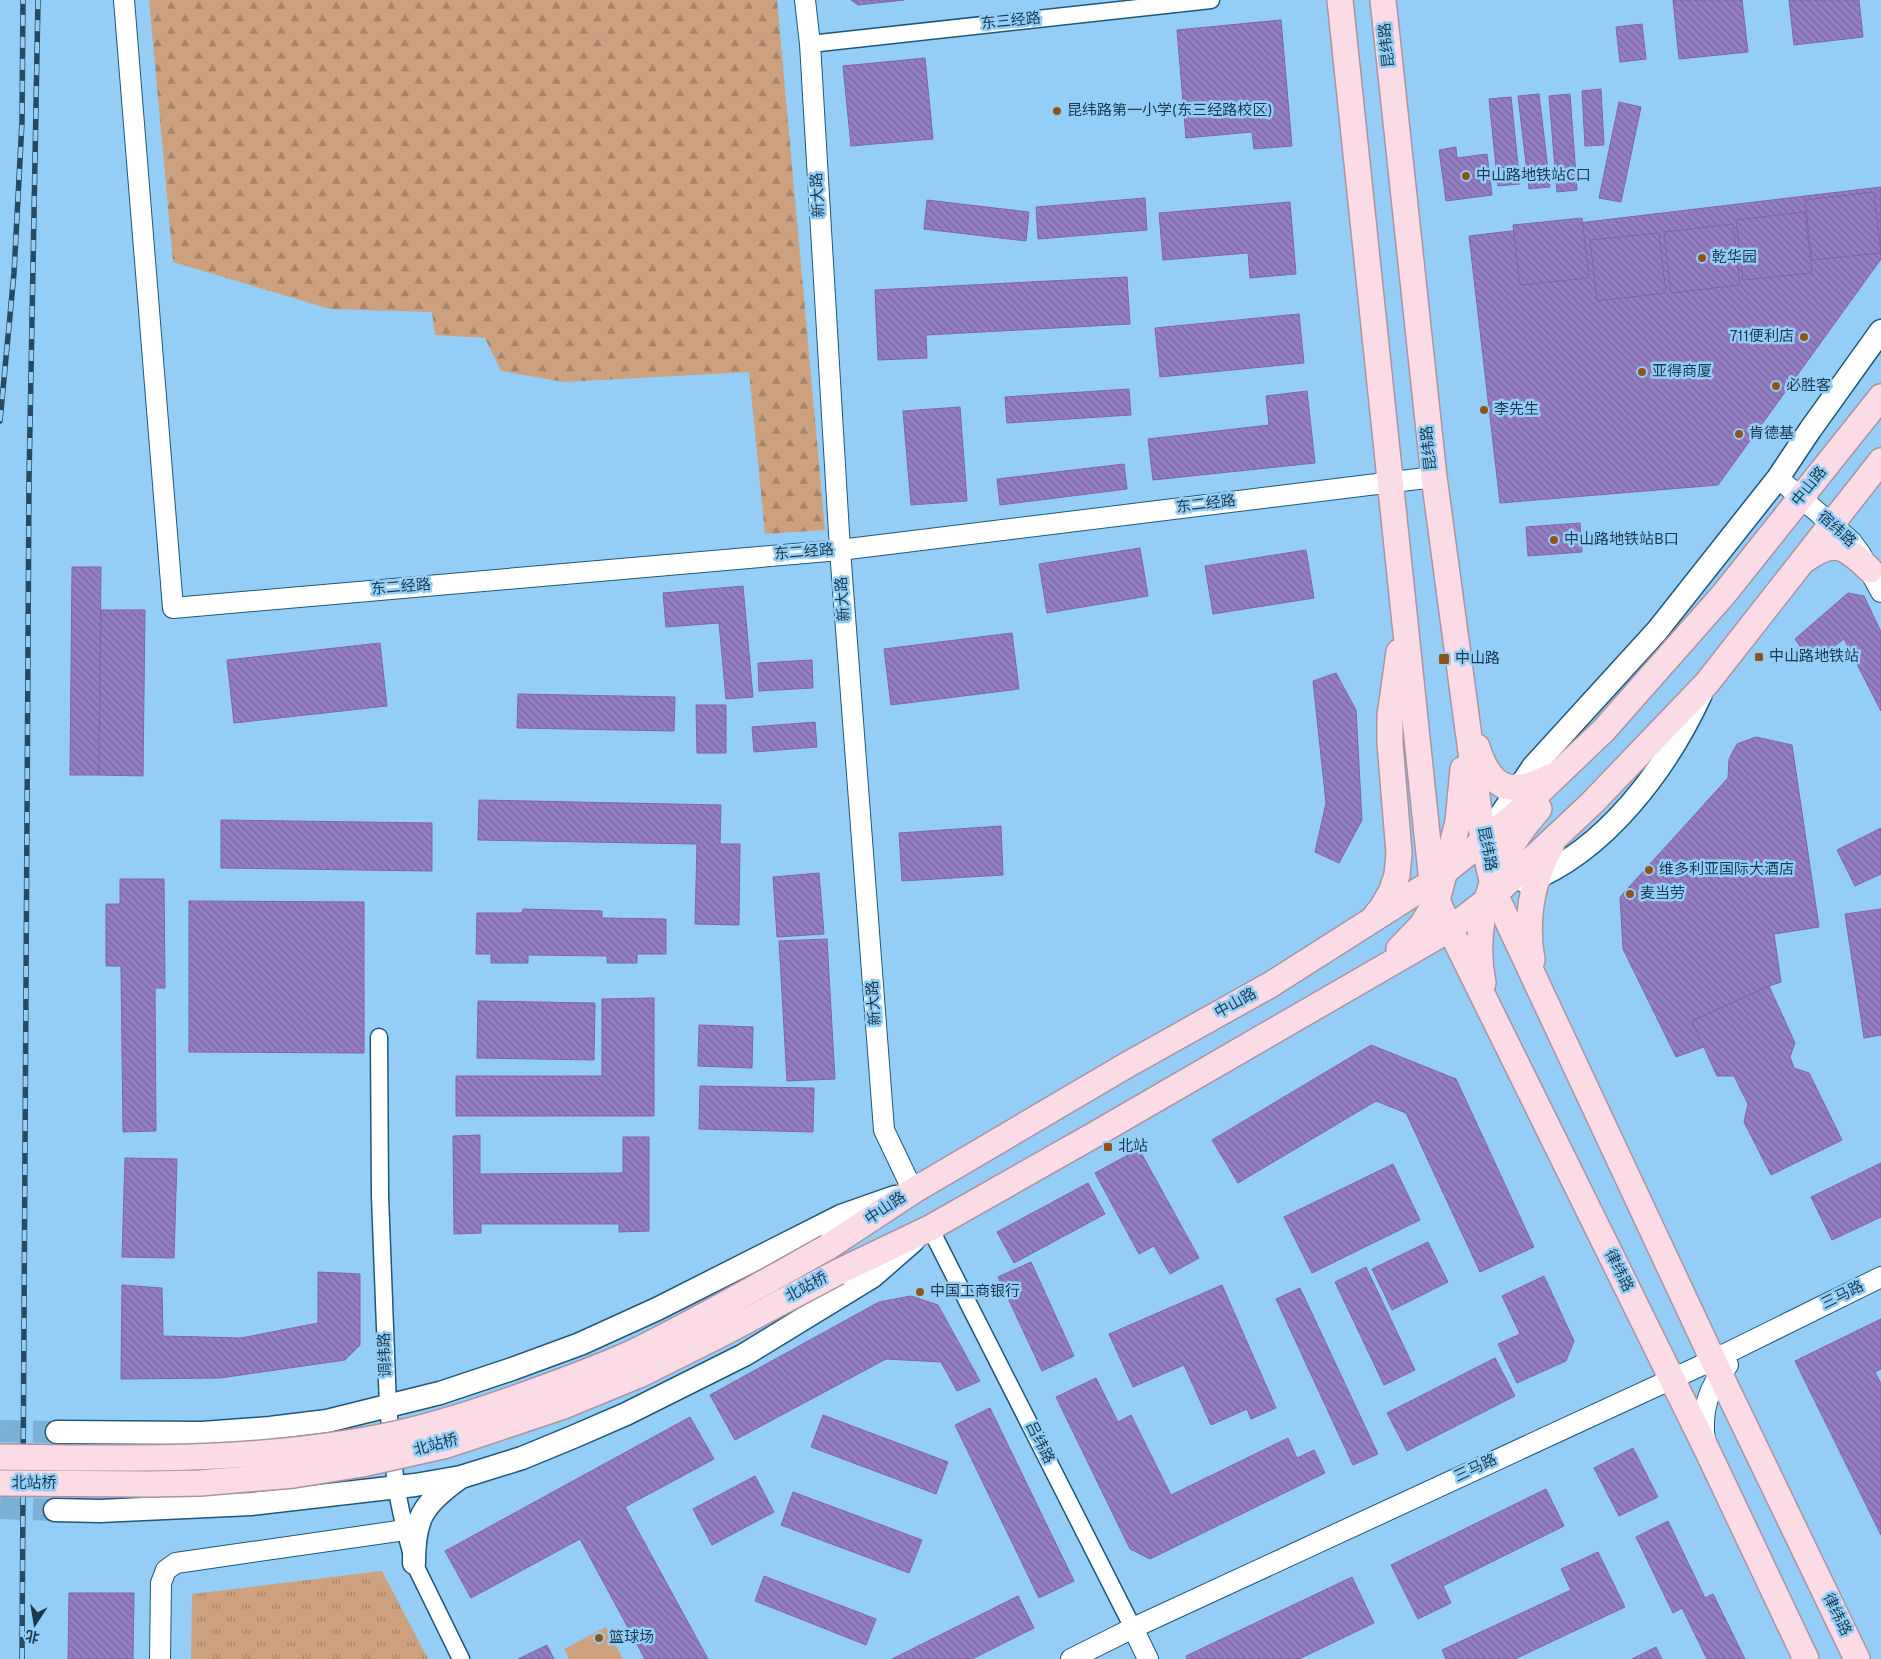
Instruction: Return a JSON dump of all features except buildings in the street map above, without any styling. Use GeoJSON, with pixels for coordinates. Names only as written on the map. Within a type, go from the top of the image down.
{"type":"FeatureCollection","features":[{"type":"Feature","properties":{"kind":"main road"},"geometry":{"type":"LineString","coordinates":[[1340,0],[1405,625],[1438,884]]}},
{"type":"Feature","properties":{"kind":"main road","name":"昆纬路"},"geometry":{"type":"LineString","coordinates":[[1383,0],[1434,477],[1491,892]]}},
{"type":"Feature","properties":{"kind":"main road"},"geometry":{"type":"LineString","coordinates":[[1483,841],[1532,766],[1657,631],[1778,478],[1810,430],[1881,332]]}},
{"type":"Feature","properties":{"kind":"main road","name":"中山路"},"geometry":{"type":"LineString","coordinates":[[828,1247],[913,1191],[1127,1065],[1270,985],[1367,924],[1438,884],[1483,841],[1514,816],[1604,730],[1724,594],[1881,397]]}},
{"type":"Feature","properties":{"kind":"main road"},"geometry":{"type":"LineString","coordinates":[[55,1510],[100,1512],[251,1504],[396,1487],[461,1477],[522,1458],[574,1437],[626,1414],[744,1355],[873,1276],[930,1228],[1450,929],[1592,803],[1706,683],[1881,461]]}},
{"type":"Feature","properties":{"kind":"main road"},"geometry":{"type":"LineString","coordinates":[[1804,560],[1824,548],[1837,547],[1850,553],[1870,570]]}},
{"type":"Feature","properties":{"kind":"main road"},"geometry":{"type":"LineString","coordinates":[[1367,924],[1382,908],[1398,875],[1399,853],[1390,743],[1390,716],[1398,656],[1405,625]]}},
{"type":"Feature","properties":{"kind":"main road"},"geometry":{"type":"LineString","coordinates":[[1491,892],[1538,878],[1548,873],[1571,859],[1615,821],[1654,775],[1680,735],[1706,683]]}},
{"type":"Feature","properties":{"kind":"main road"},"geometry":{"type":"LineString","coordinates":[[1466,719],[1486,769],[1495,780],[1507,787],[1517,789],[1533,784],[1549,777],[1575,759]]}},
{"type":"Feature","properties":{"kind":"main road"},"geometry":{"type":"LineString","coordinates":[[1355,984],[1410,939],[1431,912],[1458,822],[1466,719]]}},
{"type":"Feature","properties":{"kind":"main road"},"geometry":{"type":"LineString","coordinates":[[1490,1010],[1482,981],[1479,933],[1491,892],[1507,851],[1575,759]]}},
{"type":"Feature","properties":{"kind":"main road"},"geometry":{"type":"LineString","coordinates":[[1535,980],[1530,952],[1529,917],[1532,897],[1544,858],[1555,837]]}},
{"type":"Feature","properties":{"kind":"main road","name":"律纬路"},"geometry":{"type":"LineString","coordinates":[[1438,884],[1450,929],[1707,1450],[1806,1659]]}},
{"type":"Feature","properties":{"kind":"main road","name":"律纬路"},"geometry":{"type":"LineString","coordinates":[[1491,892],[1535,980],[1716,1367],[1857,1659]]}},
{"type":"Feature","properties":{"kind":"main road"},"geometry":{"type":"LineString","coordinates":[[57,1432],[202,1433],[270,1428],[327,1420],[388,1407],[458,1387],[580,1344],[657,1309],[841,1216],[913,1191]]}},
{"type":"Feature","properties":{"kind":"main road","name":"北站桥"},"geometry":{"type":"LineString","coordinates":[[0,1483],[200,1483],[294,1475],[362,1464],[447,1445],[561,1407],[639,1375],[838,1272],[930,1228]]}},
{"type":"Feature","properties":{"kind":"main road","name":"北站桥"},"geometry":{"type":"LineString","coordinates":[[0,1457],[143,1460],[250,1455],[326,1446],[395,1434],[466,1415],[573,1377],[635,1351],[828,1247]]}},
{"type":"Feature","properties":{"kind":"main road"},"geometry":{"type":"LineString","coordinates":[[414,1563],[414,1539],[418,1521],[428,1505],[461,1477]]}},
{"type":"Feature","properties":{"kind":"street","name":"东二经路"},"geometry":{"type":"LineString","coordinates":[[124,0],[173,608],[840,550],[1434,477]]}},
{"type":"Feature","properties":{"kind":"street","name":"新大路"},"geometry":{"type":"LineString","coordinates":[[805,0],[810,44],[840,550],[884,1130],[913,1191]]}},
{"type":"Feature","properties":{"kind":"street","name":"东三经路"},"geometry":{"type":"LineString","coordinates":[[810,44],[1211,0]]}},
{"type":"Feature","properties":{"kind":"street","name":"宿纬路"},"geometry":{"type":"LineString","coordinates":[[1778,478],[1851,541],[1870,570],[1881,592]]}},
{"type":"Feature","properties":{"kind":"street","name":"调纬路"},"geometry":{"type":"LineString","coordinates":[[379,1037],[380,1196],[388,1407],[396,1487],[414,1563],[462,1659]]}},
{"type":"Feature","properties":{"kind":"street","name":"吕纬路"},"geometry":{"type":"LineString","coordinates":[[930,1228],[1148,1659]]}},
{"type":"Feature","properties":{"kind":"street","name":"三马路"},"geometry":{"type":"LineString","coordinates":[[1071,1659],[1133,1628],[1672,1379],[1716,1367],[1739,1355],[1773,1330],[1881,1277]]}},
{"type":"Feature","properties":{"kind":"street"},"geometry":{"type":"LineString","coordinates":[[1707,1450],[1704,1424],[1706,1400],[1716,1367]]}},
{"type":"Feature","properties":{"kind":"street"},"geometry":{"type":"LineString","coordinates":[[160,1659],[161,1583],[166,1570],[176,1564],[405,1530]]}},
{"type":"Feature","properties":{"kind":"green space"},"geometry":{"type":"Polygon","coordinates":[[[149,0],[777,0],[825,530],[765,534],[749,372],[564,382],[501,371],[485,338],[435,335],[432,312],[330,309],[173,262],[149,0]]]}},
{"type":"Feature","properties":{"kind":"green space"},"geometry":{"type":"Polygon","coordinates":[[[382,1571],[428,1659],[191,1659],[192,1594],[382,1571]]]}},
{"type":"Feature","properties":{"kind":"green space","name":"篮球场"},"geometry":{"type":"Polygon","coordinates":[[[606,1627],[623,1659],[569,1659],[564,1649],[606,1627]]]}},
{"type":"Feature","properties":{"kind":"tunnel"},"geometry":{"type":"LineString","coordinates":[[0,1431],[57,1432]]}},
{"type":"Feature","properties":{"kind":"tunnel"},"geometry":{"type":"LineString","coordinates":[[0,1508],[55,1510]]}},
{"type":"Feature","properties":{"kind":"railway"},"geometry":{"type":"LineString","coordinates":[[0,421],[14,273],[22,122],[23,0]]}},
{"type":"Feature","properties":{"kind":"railway"},"geometry":{"type":"LineString","coordinates":[[22,1659],[29,480],[38,0]]}},
{"type":"Feature","properties":{"kind":"place","name":"昆纬路第一小学(东三经路校区)"},"geometry":{"type":"Point","coordinates":[1057,111]}},
{"type":"Feature","properties":{"kind":"place","name":"中山路地铁站C口"},"geometry":{"type":"Point","coordinates":[1466,176]}},
{"type":"Feature","properties":{"kind":"place","name":"乾华园"},"geometry":{"type":"Point","coordinates":[1702,258]}},
{"type":"Feature","properties":{"kind":"place","name":"711便利店"},"geometry":{"type":"Point","coordinates":[1804,337]}},
{"type":"Feature","properties":{"kind":"place","name":"亚得商厦"},"geometry":{"type":"Point","coordinates":[1642,372]}},
{"type":"Feature","properties":{"kind":"place","name":"必胜客"},"geometry":{"type":"Point","coordinates":[1776,386]}},
{"type":"Feature","properties":{"kind":"place","name":"李先生"},"geometry":{"type":"Point","coordinates":[1484,410]}},
{"type":"Feature","properties":{"kind":"place","name":"肯德基"},"geometry":{"type":"Point","coordinates":[1739,434]}},
{"type":"Feature","properties":{"kind":"place","name":"中山路地铁站B口"},"geometry":{"type":"Point","coordinates":[1554,540]}},
{"type":"Feature","properties":{"kind":"place","name":"中山路地铁站"},"geometry":{"type":"Point","coordinates":[1759,657]}},
{"type":"Feature","properties":{"kind":"place","name":"中山路"},"geometry":{"type":"Point","coordinates":[1444,659]}},
{"type":"Feature","properties":{"kind":"place","name":"维多利亚国际大酒店"},"geometry":{"type":"Point","coordinates":[1649,870]}},
{"type":"Feature","properties":{"kind":"place","name":"麦当劳"},"geometry":{"type":"Point","coordinates":[1630,894]}},
{"type":"Feature","properties":{"kind":"place","name":"北站"},"geometry":{"type":"Point","coordinates":[1108,1147]}},
{"type":"Feature","properties":{"kind":"place","name":"中国工商银行"},"geometry":{"type":"Point","coordinates":[920,1292]}},
{"type":"Feature","properties":{"kind":"place","name":"篮球场"},"geometry":{"type":"Point","coordinates":[599,1638]}}]}
